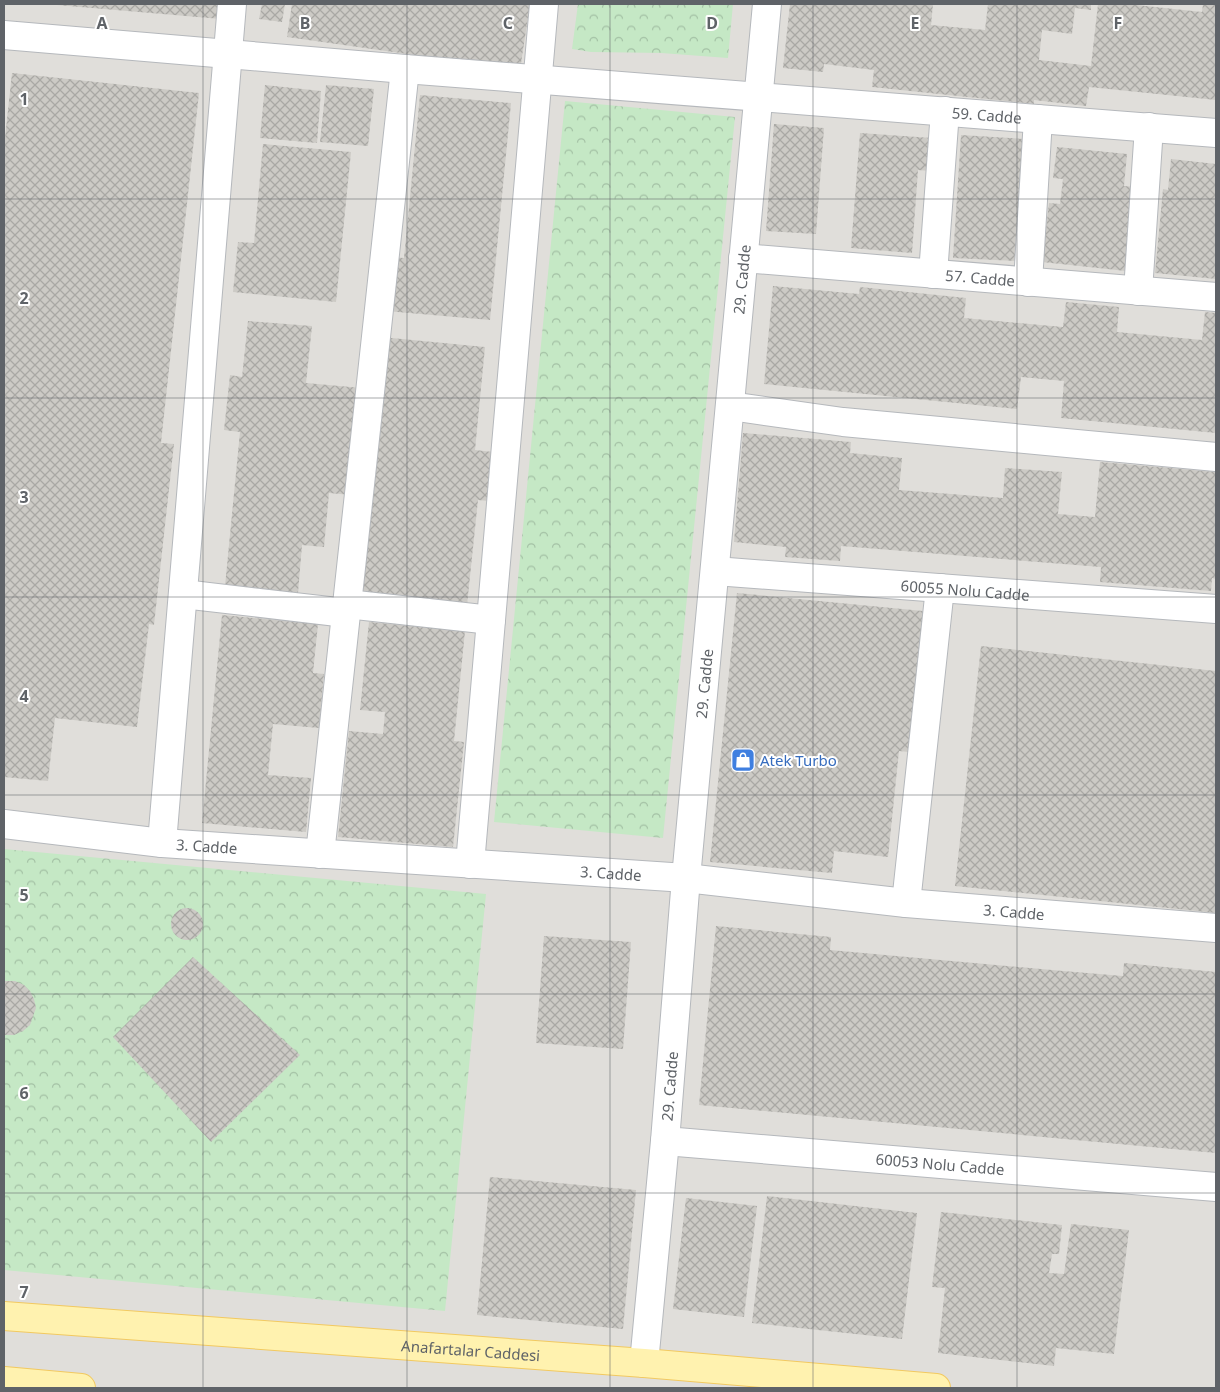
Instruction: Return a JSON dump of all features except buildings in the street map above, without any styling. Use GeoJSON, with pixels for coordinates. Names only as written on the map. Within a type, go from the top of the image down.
{"type":"FeatureCollection","features":[{"type":"Feature","properties":{"kind":"main road","name":"Anafartalar Caddesi"},"geometry":{"type":"LineString","coordinates":[[4,1316],[644,1363],[936,1388]]}},
{"type":"Feature","properties":{"kind":"main road"},"geometry":{"type":"LineString","coordinates":[[4,1381],[81,1388]]}},
{"type":"Feature","properties":{"kind":"street"},"geometry":{"type":"LineString","coordinates":[[162,843],[232,4]]}},
{"type":"Feature","properties":{"kind":"street"},"geometry":{"type":"LineString","coordinates":[[470,864],[544,4]]}},
{"type":"Feature","properties":{"kind":"street","name":"29. Cadde"},"geometry":{"type":"LineString","coordinates":[[644,1363],[665,1141],[686,878],[767,4]]}},
{"type":"Feature","properties":{"kind":"street","name":"59. Cadde"},"geometry":{"type":"LineString","coordinates":[[4,34],[405,69],[1216,133]]}},
{"type":"Feature","properties":{"kind":"street"},"geometry":{"type":"LineString","coordinates":[[320,854],[405,69]]}},
{"type":"Feature","properties":{"kind":"street"},"geometry":{"type":"LineString","coordinates":[[933,274],[946,112]]}},
{"type":"Feature","properties":{"kind":"street"},"geometry":{"type":"LineString","coordinates":[[1028,282],[1038,119]]}},
{"type":"Feature","properties":{"kind":"street"},"geometry":{"type":"LineString","coordinates":[[1138,291],[1149,127]]}},
{"type":"Feature","properties":{"kind":"street","name":"57. Cadde"},"geometry":{"type":"LineString","coordinates":[[743,258],[1216,297]]}},
{"type":"Feature","properties":{"kind":"street"},"geometry":{"type":"LineString","coordinates":[[730,406],[843,422],[1216,457]]}},
{"type":"Feature","properties":{"kind":"street","name":"60055 Nolu Cadde"},"geometry":{"type":"LineString","coordinates":[[715,571],[1216,609]]}},
{"type":"Feature","properties":{"kind":"street"},"geometry":{"type":"LineString","coordinates":[[906,904],[940,588]]}},
{"type":"Feature","properties":{"kind":"street"},"geometry":{"type":"LineString","coordinates":[[183,594],[491,620]]}},
{"type":"Feature","properties":{"kind":"street","name":"3. Cadde"},"geometry":{"type":"LineString","coordinates":[[4,824],[162,843],[686,878],[906,904],[1216,928]]}},
{"type":"Feature","properties":{"kind":"street","name":"60053 Nolu Cadde"},"geometry":{"type":"LineString","coordinates":[[665,1141],[1216,1187]]}},
{"type":"Feature","properties":{"kind":"shaded area"},"geometry":{"type":"Polygon","coordinates":[[[4,4],[1216,4],[1216,1388],[4,1388],[4,4]]]}},
{"type":"Feature","properties":{"kind":"green space"},"geometry":{"type":"Polygon","coordinates":[[[578,4],[733,4],[728,58],[661,53],[591,52],[572,49],[578,4]]]}},
{"type":"Feature","properties":{"kind":"green space"},"geometry":{"type":"Polygon","coordinates":[[[565,101],[735,117],[663,838],[494,822],[565,101]]]}},
{"type":"Feature","properties":{"kind":"green space"},"geometry":{"type":"Polygon","coordinates":[[[4,849],[486,894],[445,1311],[4,1270],[4,849]]]}},
{"type":"Feature","properties":{"kind":"place","name":"Atek Turbo"},"geometry":{"type":"Point","coordinates":[743,760]}}]}
